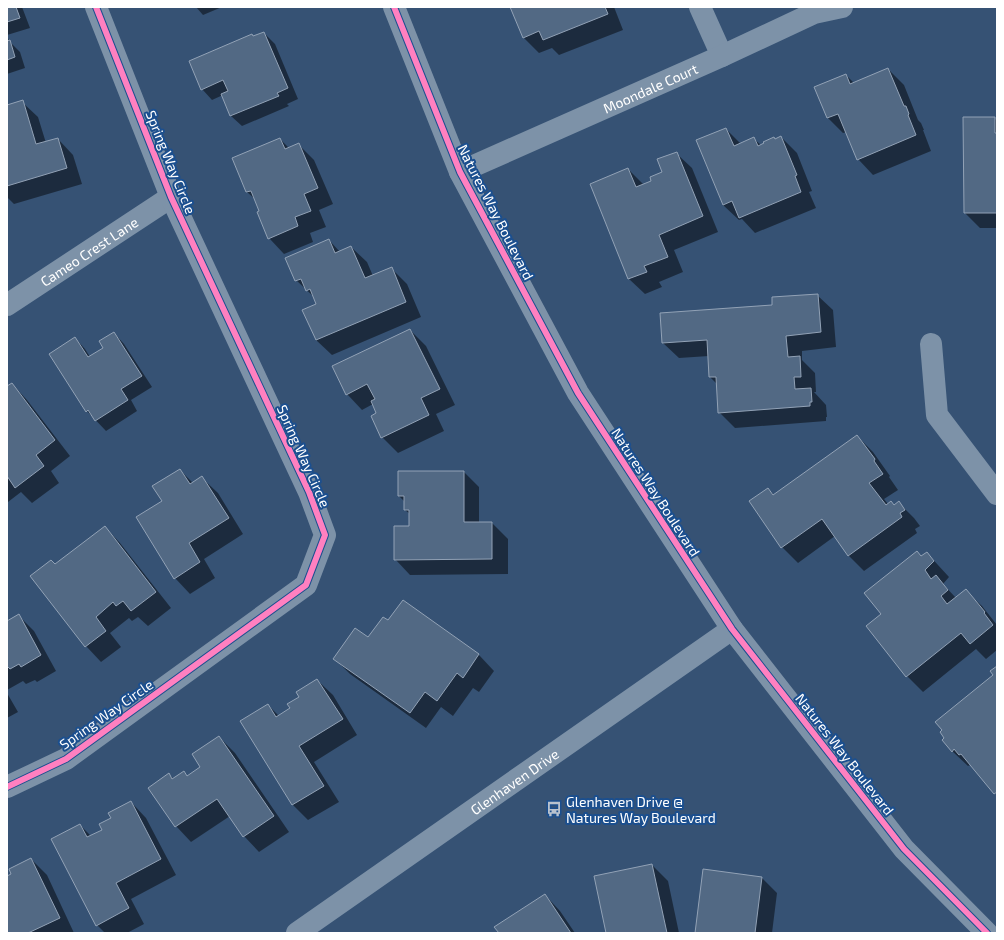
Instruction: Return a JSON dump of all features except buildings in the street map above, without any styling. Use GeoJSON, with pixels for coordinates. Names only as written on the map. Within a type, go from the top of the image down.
{"type":"FeatureCollection","features":[{"type":"Feature","properties":{"kind":"street","name":"Spring Way Circle"},"geometry":{"type":"LineString","coordinates":[[7,787],[66,759],[306,585],[325,535],[309,492],[170,197],[96,7]]}},
{"type":"Feature","properties":{"kind":"street","name":"Natures Way Boulevard"},"geometry":{"type":"LineString","coordinates":[[394,7],[460,172],[578,393],[732,629],[904,849],[987,933]]}},
{"type":"Feature","properties":{"kind":"street"},"geometry":{"type":"LineString","coordinates":[[700,7],[722,56]]}},
{"type":"Feature","properties":{"kind":"street","name":"Moondale Court"},"geometry":{"type":"LineString","coordinates":[[460,172],[722,56],[814,13],[842,7]]}},
{"type":"Feature","properties":{"kind":"street","name":"Cameo Crest Lane"},"geometry":{"type":"LineString","coordinates":[[7,305],[170,197]]}},
{"type":"Feature","properties":{"kind":"street"},"geometry":{"type":"LineString","coordinates":[[931,344],[937,415],[997,494]]}},
{"type":"Feature","properties":{"kind":"street","name":"Glenhaven Drive"},"geometry":{"type":"LineString","coordinates":[[297,933],[732,629]]}},
{"type":"Feature","properties":{"kind":"cycle path"},"geometry":{"type":"LineString","coordinates":[[7,787],[66,759],[306,585],[325,535],[309,492],[171,197],[96,7]]}},
{"type":"Feature","properties":{"kind":"cycle path"},"geometry":{"type":"LineString","coordinates":[[394,7],[460,172],[578,393],[732,629],[904,849],[987,933]]}},
{"type":"Feature","properties":{"kind":"place","name":"Glenhaven Drive @ Natures Way Boulevard"},"geometry":{"type":"Point","coordinates":[554,809]}}]}
